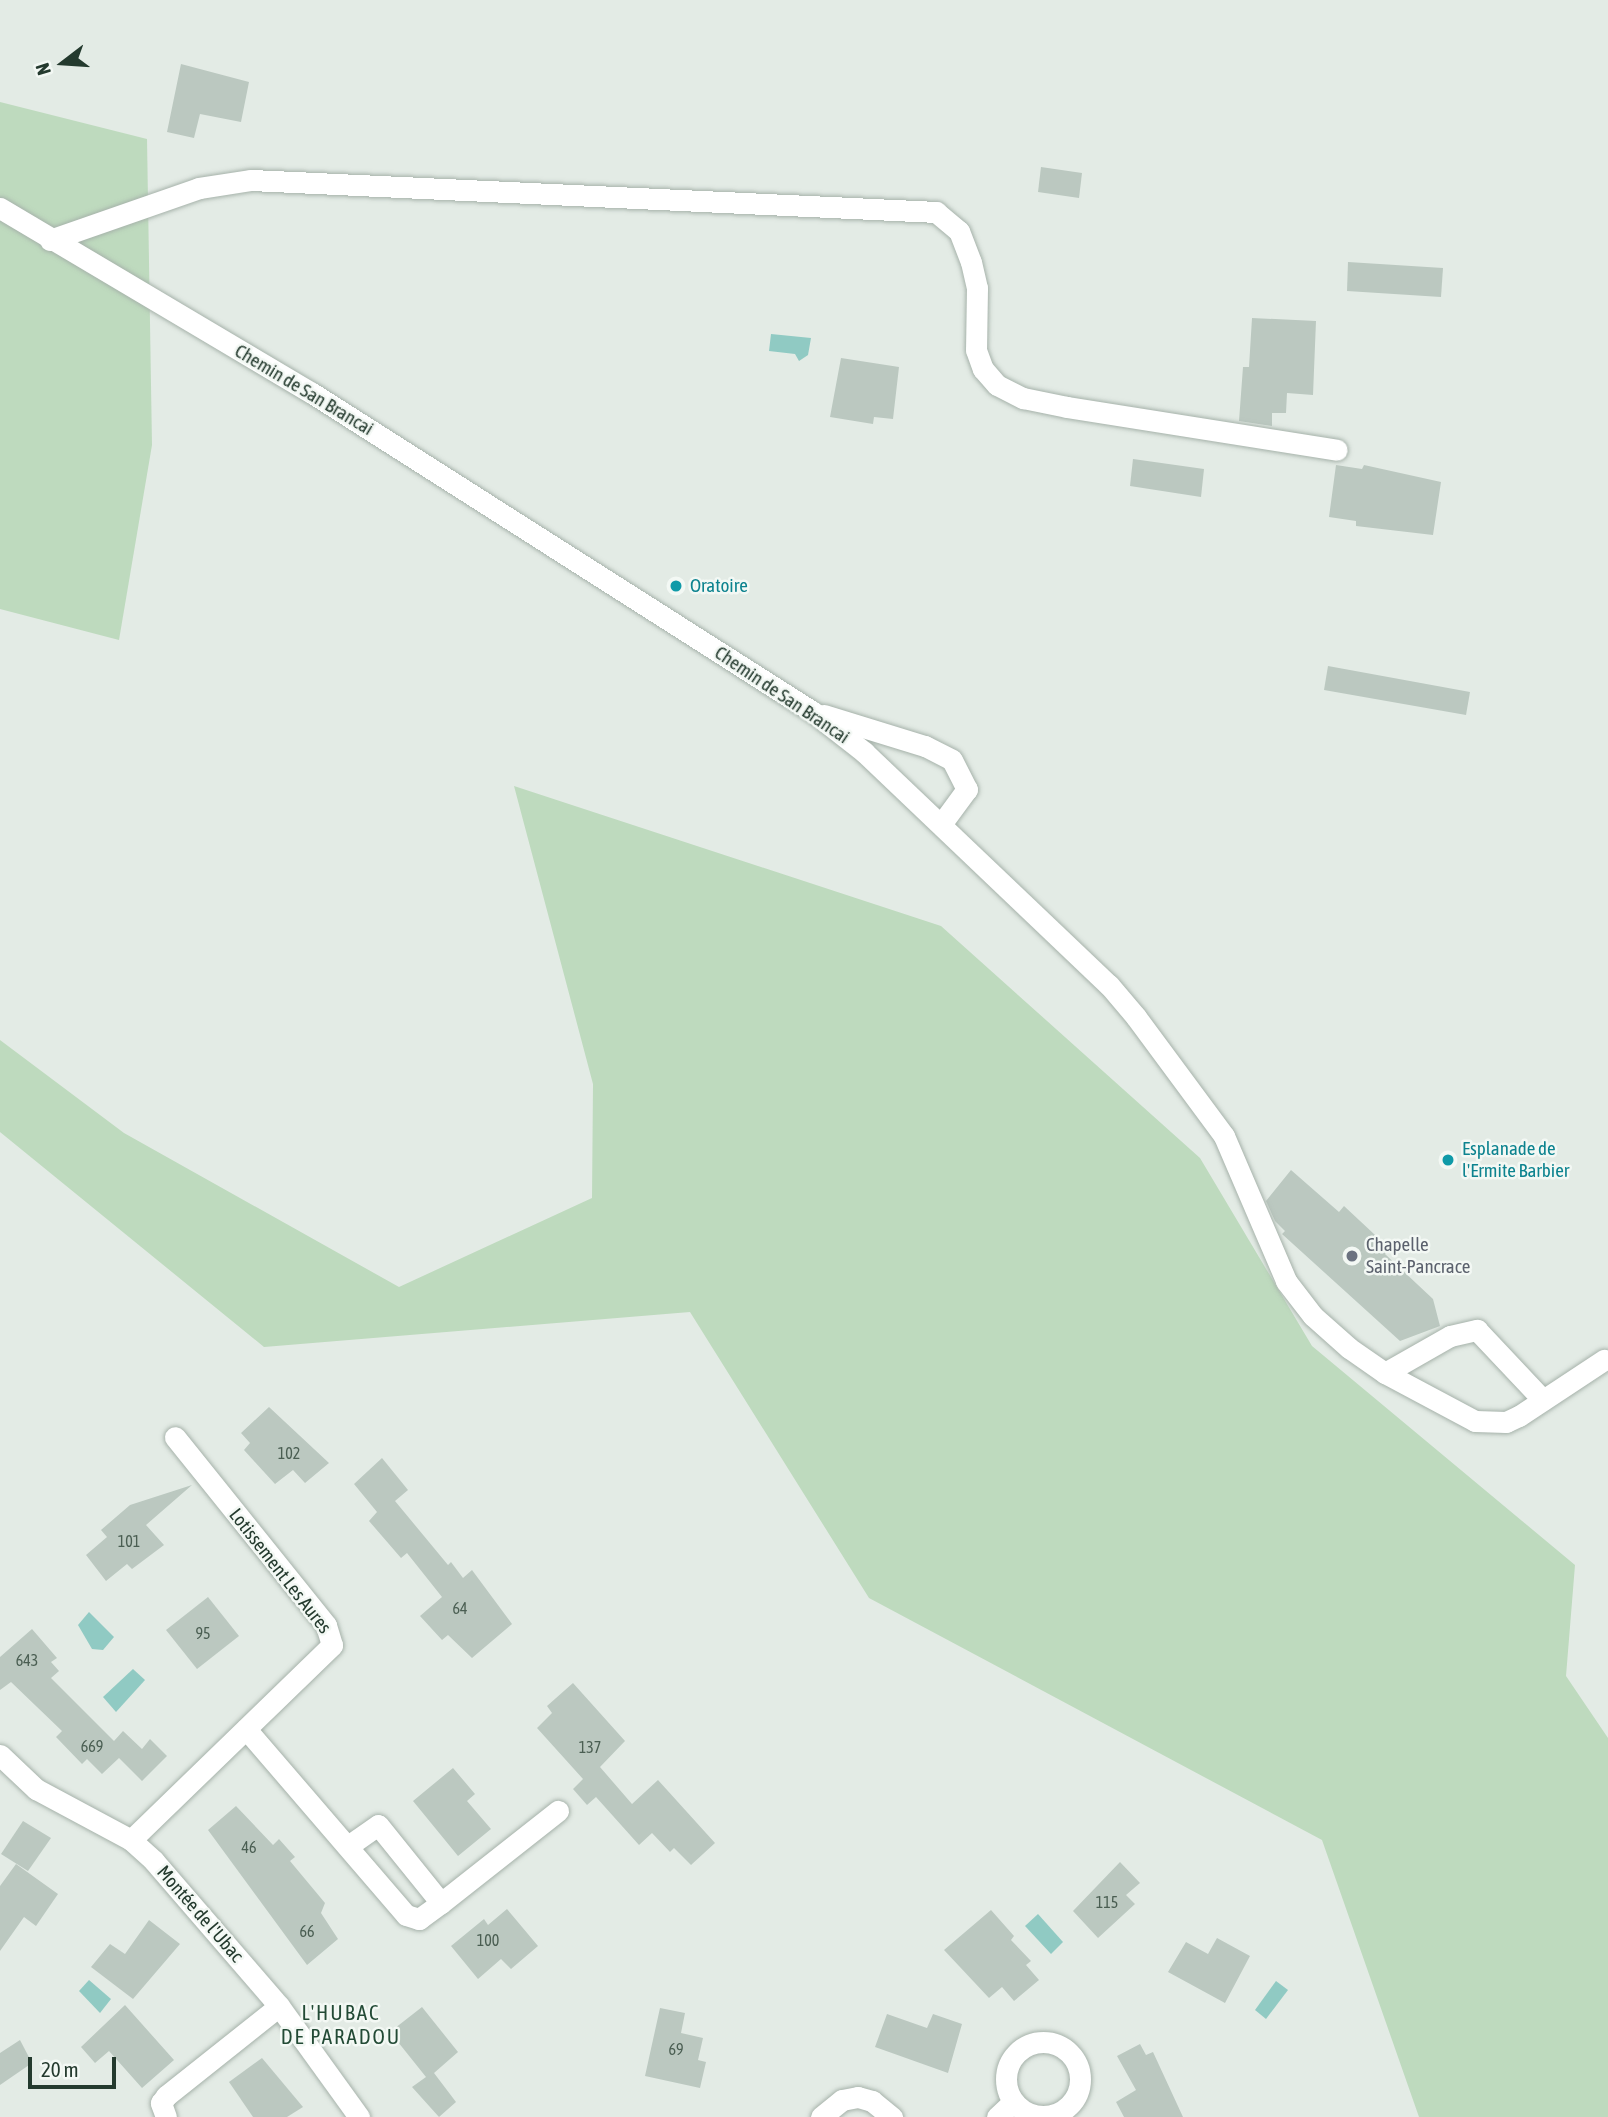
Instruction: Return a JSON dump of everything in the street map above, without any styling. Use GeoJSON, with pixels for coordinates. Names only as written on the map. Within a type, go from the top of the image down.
{"type":"FeatureCollection","features":[{"type":"Feature","properties":{"kind":"street"},"geometry":{"type":"LineString","coordinates":[[50,240],[199,188],[251,180],[936,212],[959,231],[971,262],[978,288],[976,350],[983,369],[997,385],[1023,398],[1067,407],[1337,450]]}},
{"type":"Feature","properties":{"kind":"street","name":"Chemin de San Brancai"},"geometry":{"type":"LineString","coordinates":[[0,208],[312,393],[813,712],[942,823],[1136,1017],[1224,1136],[1268,1246],[1296,1296],[1331,1332],[1385,1373],[1475,1420],[1506,1422],[1604,1360]]}},
{"type":"Feature","properties":{"kind":"street"},"geometry":{"type":"LineString","coordinates":[[813,712],[925,746],[952,760],[967,789],[942,823]]}},
{"type":"Feature","properties":{"kind":"street"},"geometry":{"type":"LineString","coordinates":[[1385,1373],[1450,1336],[1477,1330],[1543,1400]]}},
{"type":"Feature","properties":{"kind":"street","name":"Lotissement Les Aures"},"geometry":{"type":"LineString","coordinates":[[131,1840],[328,1651],[332,1638],[174,1437]]}},
{"type":"Feature","properties":{"kind":"street"},"geometry":{"type":"LineString","coordinates":[[246,1729],[349,1845],[406,1915],[419,1919],[558,1811]]}},
{"type":"Feature","properties":{"kind":"street","name":"Montée de l'Ubac"},"geometry":{"type":"LineString","coordinates":[[0,1755],[59,1805],[131,1840],[179,1886],[279,2006],[359,2117]]}},
{"type":"Feature","properties":{"kind":"street"},"geometry":{"type":"LineString","coordinates":[[349,1845],[378,1825],[441,1903]]}},
{"type":"Feature","properties":{"kind":"street"},"geometry":{"type":"LineString","coordinates":[[166,2117],[162,2103],[166,2095],[279,2006]]}},
{"type":"Feature","properties":{"kind":"street"},"geometry":{"type":"LineString","coordinates":[[821,2117],[850,2097],[872,2101],[892,2117]]}},
{"type":"Feature","properties":{"kind":"street"},"geometry":{"type":"LineString","coordinates":[[997,2117],[1013,2102]]}},
{"type":"Feature","properties":{"kind":"green space"},"geometry":{"type":"Polygon","coordinates":[[[0,102],[147,139],[152,445],[119,640],[0,609],[0,102]]]}},
{"type":"Feature","properties":{"kind":"green space"},"geometry":{"type":"Polygon","coordinates":[[[514,786],[941,926],[1200,1158],[1312,1346],[1575,1565],[1566,1676],[1608,1738],[1608,2117],[1419,2117],[1322,1840],[869,1598],[690,1312],[264,1347],[0,1132],[0,1040],[124,1133],[399,1287],[592,1198],[593,1084],[514,786]]]}},
{"type":"Feature","properties":{"kind":"water"},"geometry":{"type":"Polygon","coordinates":[[[771,334],[811,338],[808,355],[799,361],[795,354],[769,351],[771,334]]]}},
{"type":"Feature","properties":{"kind":"water"},"geometry":{"type":"Polygon","coordinates":[[[89,1612],[114,1637],[103,1650],[92,1649],[78,1625],[89,1612]]]}},
{"type":"Feature","properties":{"kind":"water"},"geometry":{"type":"Polygon","coordinates":[[[133,1669],[145,1680],[116,1712],[103,1697],[133,1669]]]}},
{"type":"Feature","properties":{"kind":"water"},"geometry":{"type":"Polygon","coordinates":[[[1038,1914],[1063,1942],[1051,1954],[1025,1926],[1038,1914]]]}},
{"type":"Feature","properties":{"kind":"water"},"geometry":{"type":"Polygon","coordinates":[[[89,1980],[111,1999],[100,2013],[79,1991],[89,1980]]]}},
{"type":"Feature","properties":{"kind":"water"},"geometry":{"type":"Polygon","coordinates":[[[1276,1981],[1288,1990],[1266,2019],[1255,2010],[1276,1981]]]}},
{"type":"Feature","properties":{"kind":"building"},"geometry":{"type":"Polygon","coordinates":[[[181,64],[249,82],[241,122],[200,114],[194,138],[167,132],[181,64]]]}},
{"type":"Feature","properties":{"kind":"building"},"geometry":{"type":"Polygon","coordinates":[[[1041,167],[1082,173],[1079,198],[1038,192],[1041,167]]]}},
{"type":"Feature","properties":{"kind":"building"},"geometry":{"type":"Polygon","coordinates":[[[1348,262],[1443,268],[1441,297],[1347,291],[1348,262]]]}},
{"type":"Feature","properties":{"kind":"building"},"geometry":{"type":"Polygon","coordinates":[[[1252,318],[1316,321],[1313,395],[1287,393],[1286,413],[1272,413],[1272,426],[1239,421],[1243,367],[1249,367],[1252,318]]]}},
{"type":"Feature","properties":{"kind":"building"},"geometry":{"type":"Polygon","coordinates":[[[841,358],[899,367],[893,419],[874,417],[873,424],[830,417],[841,358]]]}},
{"type":"Feature","properties":{"kind":"building"},"geometry":{"type":"Polygon","coordinates":[[[1133,459],[1204,469],[1201,497],[1130,486],[1133,459]]]}},
{"type":"Feature","properties":{"kind":"building"},"geometry":{"type":"Polygon","coordinates":[[[1336,465],[1362,469],[1364,465],[1441,482],[1433,535],[1356,526],[1356,521],[1329,517],[1336,465]]]}},
{"type":"Feature","properties":{"kind":"building"},"geometry":{"type":"Polygon","coordinates":[[[1328,666],[1470,692],[1466,715],[1324,690],[1328,666]]]}},
{"type":"Feature","properties":{"kind":"building","name":"Chapelle Saint-Pancrace"},"geometry":{"type":"Polygon","coordinates":[[[1291,1170],[1339,1212],[1344,1206],[1389,1248],[1385,1254],[1433,1299],[1440,1326],[1400,1341],[1282,1234],[1285,1231],[1275,1221],[1266,1201],[1291,1170]]]}},
{"type":"Feature","properties":{"kind":"building"},"geometry":{"type":"Polygon","coordinates":[[[269,1407],[329,1463],[305,1483],[293,1470],[275,1484],[244,1450],[250,1443],[241,1433],[269,1407]]]}},
{"type":"Feature","properties":{"kind":"building"},"geometry":{"type":"Polygon","coordinates":[[[382,1458],[408,1490],[395,1501],[448,1565],[451,1562],[463,1578],[472,1570],[512,1624],[472,1658],[448,1635],[442,1640],[420,1616],[442,1597],[407,1553],[401,1558],[369,1521],[377,1512],[354,1484],[382,1458]]]}},
{"type":"Feature","properties":{"kind":"building"},"geometry":{"type":"Polygon","coordinates":[[[192,1485],[146,1525],[164,1545],[132,1569],[127,1564],[106,1581],[86,1555],[107,1537],[101,1530],[130,1505],[192,1485]]]}},
{"type":"Feature","properties":{"kind":"building"},"geometry":{"type":"Polygon","coordinates":[[[208,1597],[239,1636],[197,1669],[166,1630],[208,1597]]]}},
{"type":"Feature","properties":{"kind":"building"},"geometry":{"type":"Polygon","coordinates":[[[32,1629],[57,1658],[51,1662],[59,1671],[51,1678],[114,1741],[123,1731],[142,1749],[150,1739],[167,1756],[142,1781],[119,1758],[102,1774],[87,1759],[82,1764],[56,1737],[62,1731],[11,1682],[0,1690],[0,1657],[32,1629]]]}},
{"type":"Feature","properties":{"kind":"building"},"geometry":{"type":"Polygon","coordinates":[[[573,1683],[625,1741],[600,1767],[632,1804],[658,1780],[715,1843],[691,1865],[674,1848],[670,1852],[652,1833],[639,1845],[596,1797],[587,1805],[573,1789],[583,1779],[537,1728],[552,1713],[547,1706],[573,1683]]]}},
{"type":"Feature","properties":{"kind":"building"},"geometry":{"type":"Polygon","coordinates":[[[453,1768],[475,1794],[467,1801],[491,1829],[458,1856],[413,1801],[453,1768]]]}},
{"type":"Feature","properties":{"kind":"building"},"geometry":{"type":"Polygon","coordinates":[[[236,1806],[273,1845],[279,1839],[295,1857],[290,1861],[325,1903],[321,1913],[338,1939],[307,1965],[208,1830],[236,1806]]]}},
{"type":"Feature","properties":{"kind":"building"},"geometry":{"type":"Polygon","coordinates":[[[23,1821],[51,1838],[28,1871],[1,1854],[23,1821]]]}},
{"type":"Feature","properties":{"kind":"building"},"geometry":{"type":"Polygon","coordinates":[[[1120,1862],[1140,1883],[1126,1895],[1135,1904],[1098,1938],[1073,1911],[1120,1862]]]}},
{"type":"Feature","properties":{"kind":"building"},"geometry":{"type":"Polygon","coordinates":[[[16,1864],[58,1894],[36,1926],[24,1917],[0,1951],[0,1886],[16,1864]]]}},
{"type":"Feature","properties":{"kind":"building"},"geometry":{"type":"Polygon","coordinates":[[[507,1909],[538,1946],[511,1969],[501,1959],[478,1979],[451,1946],[484,1919],[488,1925],[507,1909]]]}},
{"type":"Feature","properties":{"kind":"building"},"geometry":{"type":"Polygon","coordinates":[[[991,1910],[1014,1936],[1011,1940],[1031,1961],[1026,1965],[1039,1980],[1014,2001],[1002,1987],[989,1998],[944,1950],[991,1910]]]}},
{"type":"Feature","properties":{"kind":"building"},"geometry":{"type":"Polygon","coordinates":[[[149,1920],[180,1944],[133,1999],[91,1967],[110,1944],[125,1954],[149,1920]]]}},
{"type":"Feature","properties":{"kind":"building"},"geometry":{"type":"Polygon","coordinates":[[[1217,1938],[1250,1956],[1225,2003],[1168,1972],[1186,1942],[1208,1954],[1217,1938]]]}},
{"type":"Feature","properties":{"kind":"building"},"geometry":{"type":"Polygon","coordinates":[[[125,2005],[174,2060],[142,2088],[109,2051],[95,2063],[81,2047],[125,2005]]]}},
{"type":"Feature","properties":{"kind":"building"},"geometry":{"type":"Polygon","coordinates":[[[422,2007],[458,2052],[434,2073],[456,2102],[439,2117],[412,2087],[426,2077],[390,2032],[422,2007]]]}},
{"type":"Feature","properties":{"kind":"building"},"geometry":{"type":"Polygon","coordinates":[[[660,2008],[685,2013],[681,2033],[703,2038],[698,2060],[706,2062],[700,2088],[645,2076],[660,2008]]]}},
{"type":"Feature","properties":{"kind":"building"},"geometry":{"type":"Polygon","coordinates":[[[887,2014],[927,2028],[933,2014],[962,2024],[948,2073],[875,2047],[887,2014]]]}},
{"type":"Feature","properties":{"kind":"building"},"geometry":{"type":"Polygon","coordinates":[[[20,2040],[32,2063],[0,2085],[0,2053],[20,2040]]]}},
{"type":"Feature","properties":{"kind":"building"},"geometry":{"type":"Polygon","coordinates":[[[1140,2044],[1146,2055],[1153,2052],[1183,2117],[1124,2117],[1116,2102],[1136,2090],[1117,2056],[1140,2044]]]}},
{"type":"Feature","properties":{"kind":"building"},"geometry":{"type":"Polygon","coordinates":[[[262,2058],[303,2107],[287,2117],[253,2117],[229,2082],[262,2058]]]}},
{"type":"Feature","properties":{"kind":"place","name":"Oratoire"},"geometry":{"type":"Point","coordinates":[676,586]}},
{"type":"Feature","properties":{"kind":"place","name":"Esplanade de l'Ermite Barbier"},"geometry":{"type":"Point","coordinates":[1448,1160]}},
{"type":"Feature","properties":{"kind":"place","name":"Chapelle Saint-Pancrace"},"geometry":{"type":"Point","coordinates":[1352,1256]}},
{"type":"Feature","properties":{"kind":"district","name":"L'HUBAC DE PARADOU"},"geometry":{"type":"Point","coordinates":[341,2024]}}]}
